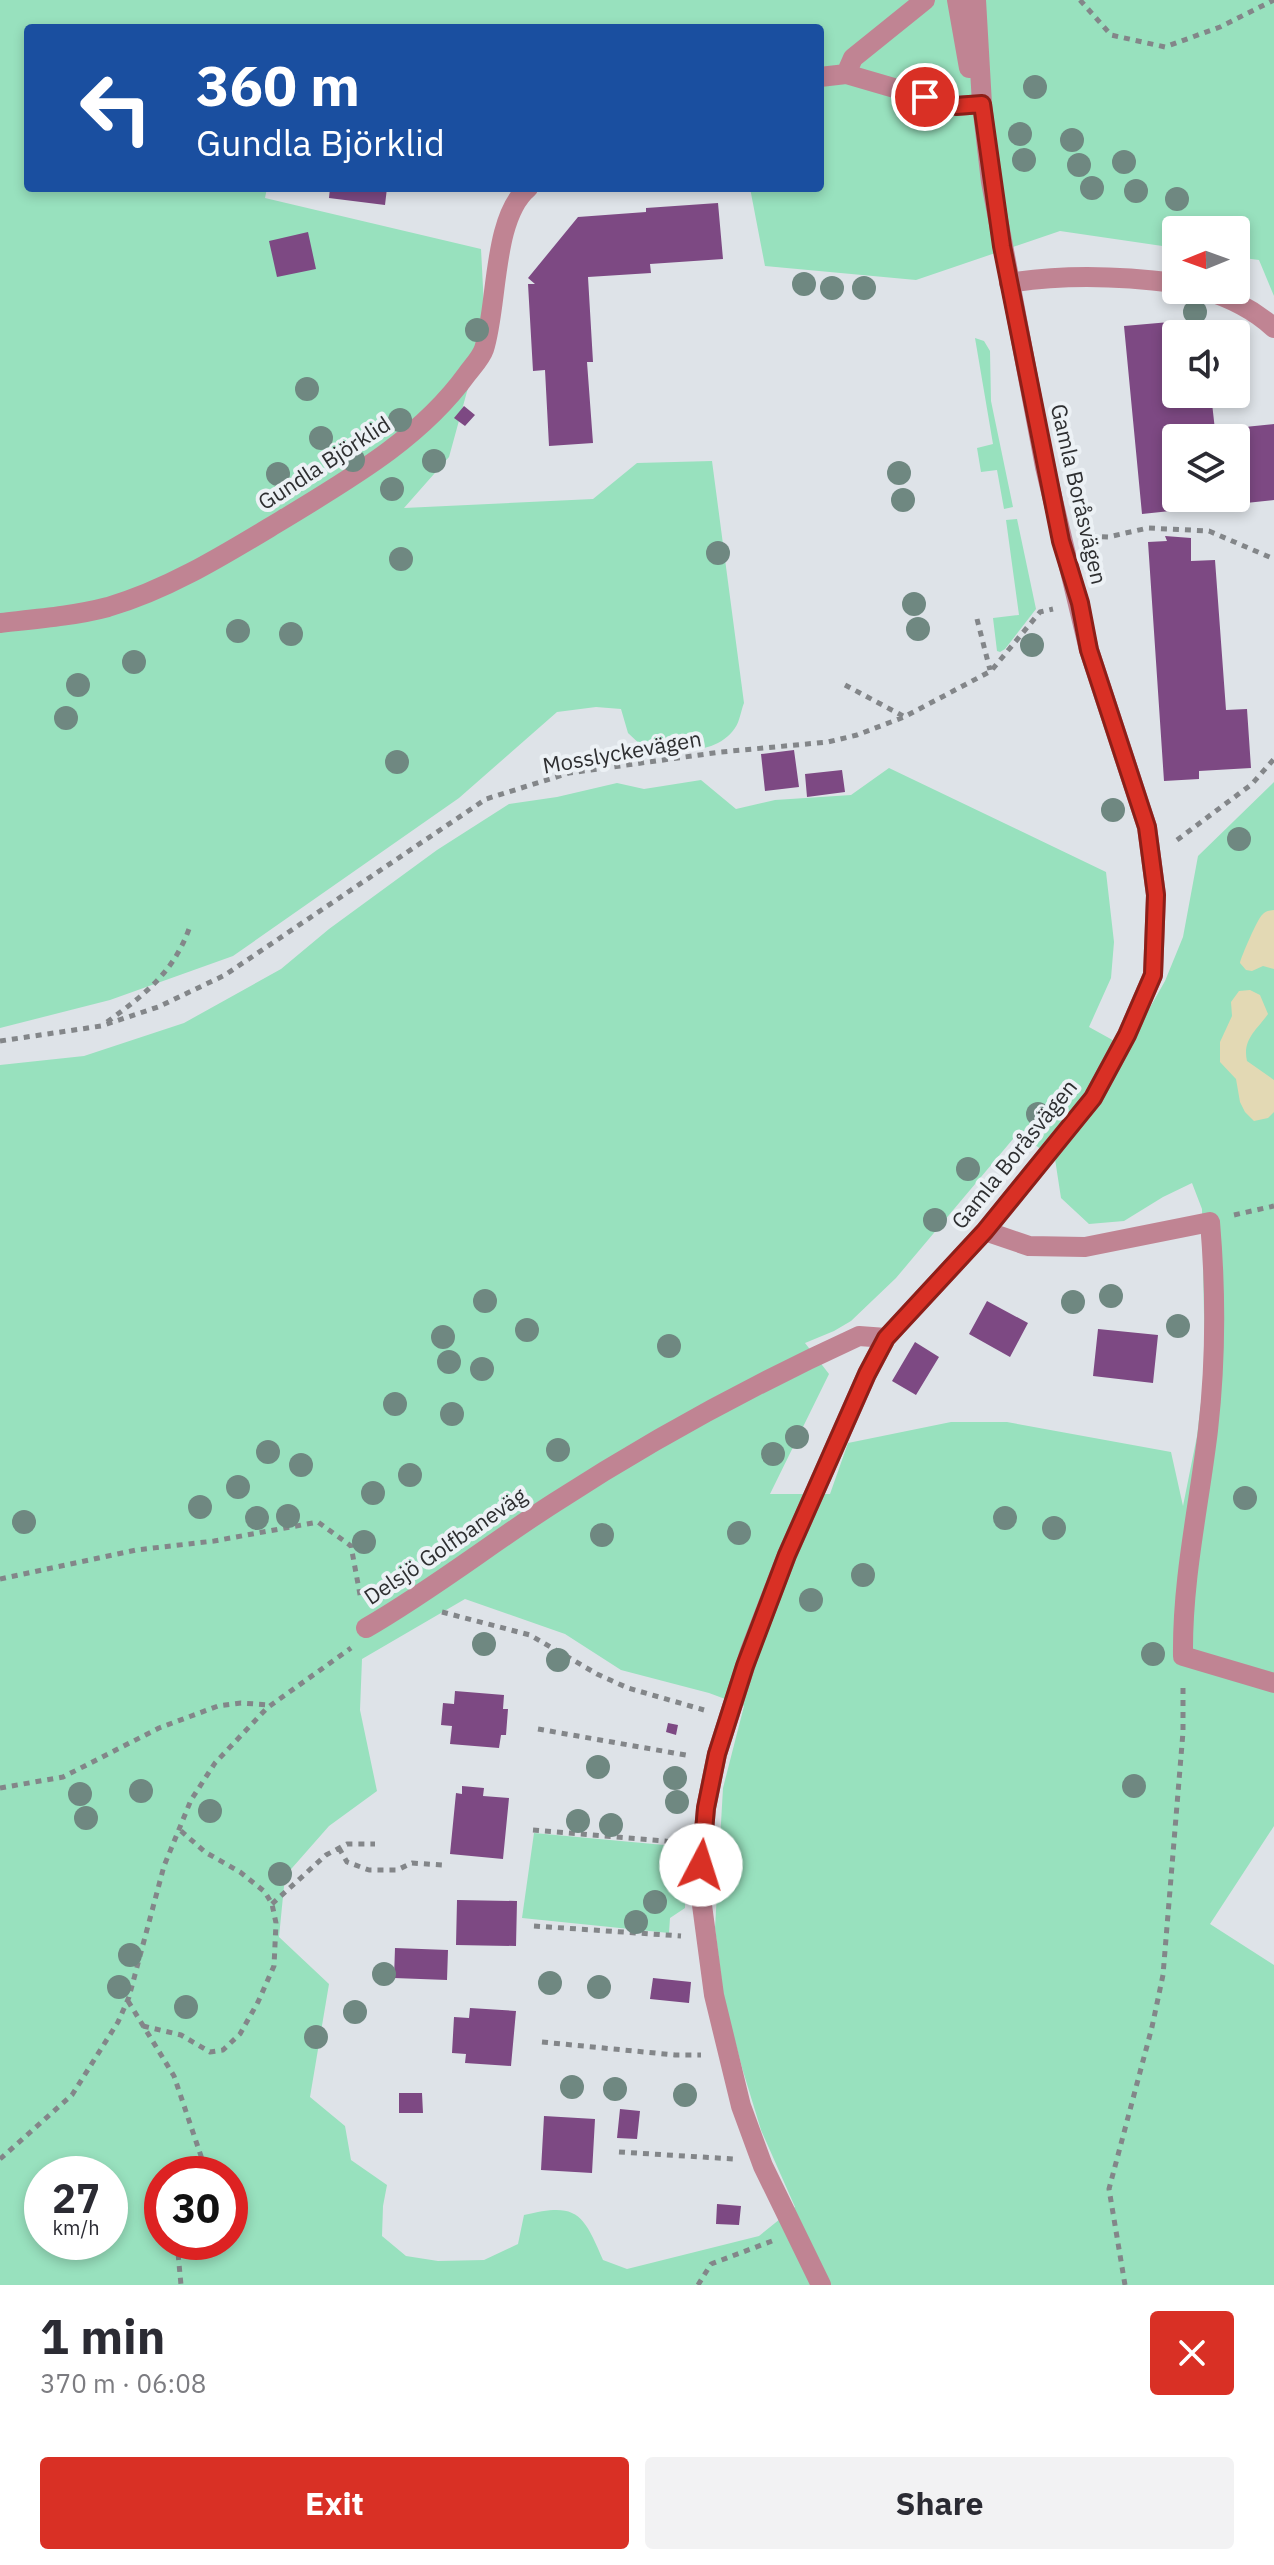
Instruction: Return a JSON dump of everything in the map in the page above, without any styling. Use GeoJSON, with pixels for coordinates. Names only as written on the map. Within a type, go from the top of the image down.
{"type":"FeatureCollection","features":[{"type":"Feature","properties":{"kind":"street"},"geometry":{"type":"LineString","coordinates":[[846,74],[853,58],[925,0]]}},
{"type":"Feature","properties":{"kind":"street"},"geometry":{"type":"LineString","coordinates":[[957,0],[969,73],[973,83],[981,82]]}},
{"type":"Feature","properties":{"kind":"street","name":"Gamla Boråsvägen"},"geometry":{"type":"LineString","coordinates":[[821,2285],[763,2166],[741,2106],[717,2006],[702,1905],[701,1865],[717,1754],[750,1651],[787,1555],[861,1387],[886,1338],[985,1231],[1093,1098],[1127,1035],[1153,975],[1156,895],[1147,827],[1089,650],[1080,603],[1061,541],[991,182],[982,104],[976,0]]}},
{"type":"Feature","properties":{"kind":"street"},"geometry":{"type":"LineString","coordinates":[[824,77],[846,74],[956,106],[982,104]]}},
{"type":"Feature","properties":{"kind":"street","name":"Gundla Björklid"},"geometry":{"type":"LineString","coordinates":[[0,623],[107,607],[171,583],[286,518],[399,445],[450,398],[483,352],[499,255],[507,225],[523,192]]}},
{"type":"Feature","properties":{"kind":"street"},"geometry":{"type":"LineString","coordinates":[[1009,283],[1037,278],[1162,282]]}},
{"type":"Feature","properties":{"kind":"street"},"geometry":{"type":"LineString","coordinates":[[1241,304],[1258,313],[1274,328]]}},
{"type":"Feature","properties":{"kind":"street"},"geometry":{"type":"LineString","coordinates":[[985,1231],[1029,1246],[1085,1247],[1210,1222],[1215,1276],[1215,1351],[1208,1431],[1182,1611],[1183,1656],[1274,1683]]}},
{"type":"Feature","properties":{"kind":"street","name":"Delsjö Golfbaneväg"},"geometry":{"type":"LineString","coordinates":[[366,1628],[421,1596],[551,1504],[644,1446],[859,1336],[886,1338]]}},
{"type":"Feature","properties":{"kind":"path"},"geometry":{"type":"LineString","coordinates":[[1080,0],[1111,35],[1165,47],[1220,27],[1274,0]]}},
{"type":"Feature","properties":{"kind":"path"},"geometry":{"type":"LineString","coordinates":[[1061,541],[1092,535],[1108,537],[1148,528],[1209,531],[1274,559]]}},
{"type":"Feature","properties":{"kind":"path","name":"Mosslyckevägen"},"geometry":{"type":"LineString","coordinates":[[0,1041],[101,1026],[158,1007],[225,975],[486,799],[569,773],[721,752],[828,742],[857,735],[904,717],[991,671],[1040,612],[1080,603]]}},
{"type":"Feature","properties":{"kind":"path"},"geometry":{"type":"LineString","coordinates":[[977,619],[991,671]]}},
{"type":"Feature","properties":{"kind":"path"},"geometry":{"type":"LineString","coordinates":[[845,685],[904,717]]}},
{"type":"Feature","properties":{"kind":"path"},"geometry":{"type":"LineString","coordinates":[[1151,859],[1252,784],[1274,759]]}},
{"type":"Feature","properties":{"kind":"path"},"geometry":{"type":"LineString","coordinates":[[101,1026],[160,979],[173,963],[189,929]]}},
{"type":"Feature","properties":{"kind":"path"},"geometry":{"type":"LineString","coordinates":[[1210,1222],[1274,1206]]}},
{"type":"Feature","properties":{"kind":"path"},"geometry":{"type":"LineString","coordinates":[[0,1579],[136,1550],[214,1541],[318,1522],[351,1546],[366,1628]]}},
{"type":"Feature","properties":{"kind":"path"},"geometry":{"type":"LineString","coordinates":[[421,1596],[432,1609],[530,1635],[597,1674],[628,1688],[728,1718]]}},
{"type":"Feature","properties":{"kind":"path","name":"Delsjö Golfbaneväg"},"geometry":{"type":"LineString","coordinates":[[0,2159],[72,2095],[118,2022],[128,2000],[164,1866],[191,1800],[215,1763],[272,1705],[360,1642],[366,1628]]}},
{"type":"Feature","properties":{"kind":"path"},"geometry":{"type":"LineString","coordinates":[[1125,2285],[1109,2189],[1163,1975],[1183,1732],[1183,1656]]}},
{"type":"Feature","properties":{"kind":"path"},"geometry":{"type":"LineString","coordinates":[[0,1788],[63,1777],[159,1728],[218,1706],[241,1703],[272,1705]]}},
{"type":"Feature","properties":{"kind":"path"},"geometry":{"type":"LineString","coordinates":[[538,1729],[700,1758]]}},
{"type":"Feature","properties":{"kind":"path"},"geometry":{"type":"LineString","coordinates":[[143,2026],[181,2035],[210,2052],[223,2050],[240,2034],[274,1966],[276,1923],[272,1904],[265,1892],[240,1872],[205,1852],[179,1830]]}},
{"type":"Feature","properties":{"kind":"path"},"geometry":{"type":"LineString","coordinates":[[533,1830],[689,1843]]}},
{"type":"Feature","properties":{"kind":"path"},"geometry":{"type":"LineString","coordinates":[[272,1904],[326,1855],[347,1844],[375,1844]]}},
{"type":"Feature","properties":{"kind":"path"},"geometry":{"type":"LineString","coordinates":[[339,1848],[347,1862],[369,1870],[397,1870],[412,1863],[442,1865]]}},
{"type":"Feature","properties":{"kind":"path"},"geometry":{"type":"LineString","coordinates":[[534,1926],[691,1937]]}},
{"type":"Feature","properties":{"kind":"path"},"geometry":{"type":"LineString","coordinates":[[128,2000],[174,2076],[201,2156]]}},
{"type":"Feature","properties":{"kind":"path"},"geometry":{"type":"LineString","coordinates":[[542,2042],[675,2055],[714,2055]]}},
{"type":"Feature","properties":{"kind":"path"},"geometry":{"type":"LineString","coordinates":[[619,2152],[729,2160],[742,2157]]}},
{"type":"Feature","properties":{"kind":"path"},"geometry":{"type":"LineString","coordinates":[[698,2285],[711,2264],[795,2232]]}},
{"type":"Feature","properties":{"kind":"path"},"geometry":{"type":"LineString","coordinates":[[179,2260],[181,2285]]}},
{"type":"Feature","properties":{"kind":"green space"},"geometry":{"type":"Polygon","coordinates":[[[0,0],[1274,0],[1274,296],[1259,260],[1250,259],[1250,216],[1162,216],[1162,246],[1060,231],[916,280],[765,266],[751,192],[824,192],[824,24],[24,24],[24,192],[266,192],[265,198],[481,249],[485,326],[449,457],[404,508],[593,499],[637,463],[712,461],[744,703],[737,725],[727,737],[717,744],[694,750],[644,748],[628,733],[621,709],[596,707],[557,712],[459,798],[233,956],[110,1000],[0,1028],[0,0]]]}},
{"type":"Feature","properties":{"kind":"green space"},"geometry":{"type":"Polygon","coordinates":[[[975,338],[984,341],[990,351],[991,401],[1013,507],[1004,509],[997,470],[981,472],[977,448],[993,444],[975,338]]]}},
{"type":"Feature","properties":{"kind":"green space"},"geometry":{"type":"Polygon","coordinates":[[[1017,519],[1036,609],[1000,652],[997,651],[993,618],[1019,615],[1006,520],[1017,519]]]}},
{"type":"Feature","properties":{"kind":"green space"},"geometry":{"type":"Polygon","coordinates":[[[889,768],[1106,872],[1114,942],[1111,978],[1089,1027],[1127,1048],[1165,981],[1183,937],[1198,856],[1274,782],[1274,1826],[1210,1924],[1274,1965],[1274,2285],[0,2285],[0,1065],[84,1056],[184,1023],[281,969],[329,929],[437,850],[509,804],[617,783],[644,789],[701,780],[736,809],[775,800],[851,795],[889,768]],[[1018,1133],[896,1278],[851,1321],[805,1343],[829,1374],[770,1494],[830,1494],[848,1443],[951,1422],[1007,1422],[1171,1452],[1183,1506],[1197,1436],[1205,1369],[1202,1209],[1192,1183],[1124,1221],[1089,1224],[1061,1198],[1055,1159],[1018,1133]],[[465,1599],[362,1659],[360,1710],[377,1791],[329,1826],[285,1876],[279,1937],[329,1984],[310,2097],[345,2126],[351,2160],[387,2185],[382,2236],[406,2256],[438,2261],[484,2260],[518,2244],[524,2215],[556,2210],[576,2215],[590,2231],[603,2260],[627,2269],[759,2236],[795,2207],[761,2130],[743,2071],[724,2001],[715,1928],[723,1788],[744,1706],[709,1693],[621,1670],[565,1634],[465,1599]]]}},
{"type":"Feature","properties":{"kind":"green space"},"geometry":{"type":"Polygon","coordinates":[[[534,1833],[686,1847],[685,1908],[670,1918],[669,1933],[522,1918],[534,1833]]]}},
{"type":"Feature","properties":{"kind":"sand"},"geometry":{"type":"Polygon","coordinates":[[[1274,910],[1274,969],[1263,966],[1246,970],[1240,963],[1254,930],[1262,915],[1274,910]]]}},
{"type":"Feature","properties":{"kind":"sand"},"geometry":{"type":"Polygon","coordinates":[[[1250,990],[1260,995],[1268,1014],[1249,1041],[1247,1061],[1274,1080],[1274,1112],[1268,1118],[1254,1121],[1240,1102],[1236,1079],[1220,1062],[1220,1042],[1232,1016],[1231,1002],[1239,991],[1250,990]]]}},
{"type":"Feature","properties":{"kind":"building"},"geometry":{"type":"Polygon","coordinates":[[[330,192],[387,192],[385,205],[329,198],[330,192]]]}},
{"type":"Feature","properties":{"kind":"building"},"geometry":{"type":"Polygon","coordinates":[[[718,203],[723,259],[650,264],[651,273],[588,277],[593,362],[587,362],[593,443],[549,446],[545,370],[533,371],[528,284],[535,284],[528,278],[578,217],[718,203]]]}},
{"type":"Feature","properties":{"kind":"building"},"geometry":{"type":"Polygon","coordinates":[[[308,232],[316,269],[277,277],[269,241],[308,232]]]}},
{"type":"Feature","properties":{"kind":"building"},"geometry":{"type":"Polygon","coordinates":[[[1162,323],[1162,408],[1213,408],[1214,424],[1162,424],[1162,512],[1142,514],[1124,326],[1162,323]]]}},
{"type":"Feature","properties":{"kind":"building"},"geometry":{"type":"Polygon","coordinates":[[[464,406],[475,415],[465,426],[454,418],[464,406]]]}},
{"type":"Feature","properties":{"kind":"building"},"geometry":{"type":"Polygon","coordinates":[[[1274,424],[1274,500],[1250,503],[1250,426],[1274,424]]]}},
{"type":"Feature","properties":{"kind":"building"},"geometry":{"type":"Polygon","coordinates":[[[1165,536],[1191,538],[1191,561],[1215,560],[1226,710],[1247,709],[1251,768],[1199,771],[1199,779],[1164,781],[1148,542],[1167,541],[1165,536]]]}},
{"type":"Feature","properties":{"kind":"building"},"geometry":{"type":"Polygon","coordinates":[[[794,750],[799,787],[765,791],[761,754],[794,750]]]}},
{"type":"Feature","properties":{"kind":"building"},"geometry":{"type":"Polygon","coordinates":[[[842,770],[845,792],[807,797],[805,774],[842,770]]]}},
{"type":"Feature","properties":{"kind":"building"},"geometry":{"type":"Polygon","coordinates":[[[987,1301],[1028,1323],[1010,1357],[969,1334],[987,1301]]]}},
{"type":"Feature","properties":{"kind":"building"},"geometry":{"type":"Polygon","coordinates":[[[1098,1329],[1158,1335],[1153,1383],[1093,1376],[1098,1329]]]}},
{"type":"Feature","properties":{"kind":"building"},"geometry":{"type":"Polygon","coordinates":[[[915,1342],[939,1357],[916,1395],[892,1381],[915,1342]]]}},
{"type":"Feature","properties":{"kind":"building"},"geometry":{"type":"Polygon","coordinates":[[[455,1691],[504,1695],[503,1709],[508,1709],[506,1735],[501,1735],[499,1748],[450,1744],[452,1726],[441,1725],[443,1703],[454,1704],[455,1691]]]}},
{"type":"Feature","properties":{"kind":"building"},"geometry":{"type":"Polygon","coordinates":[[[668,1723],[678,1725],[676,1735],[666,1732],[668,1723]]]}},
{"type":"Feature","properties":{"kind":"building"},"geometry":{"type":"Polygon","coordinates":[[[462,1786],[484,1788],[483,1796],[509,1798],[503,1859],[450,1854],[456,1793],[462,1794],[462,1786]]]}},
{"type":"Feature","properties":{"kind":"building"},"geometry":{"type":"Polygon","coordinates":[[[457,1900],[517,1901],[516,1946],[456,1945],[457,1900]]]}},
{"type":"Feature","properties":{"kind":"building"},"geometry":{"type":"Polygon","coordinates":[[[395,1948],[448,1950],[447,1980],[394,1978],[395,1948]]]}},
{"type":"Feature","properties":{"kind":"building"},"geometry":{"type":"Polygon","coordinates":[[[653,1978],[691,1982],[689,2003],[650,1999],[653,1978]]]}},
{"type":"Feature","properties":{"kind":"building"},"geometry":{"type":"Polygon","coordinates":[[[470,2008],[516,2011],[511,2066],[465,2063],[466,2054],[452,2053],[454,2017],[469,2018],[470,2008]]]}},
{"type":"Feature","properties":{"kind":"building"},"geometry":{"type":"Polygon","coordinates":[[[399,2093],[422,2093],[423,2113],[399,2113],[399,2093]]]}},
{"type":"Feature","properties":{"kind":"building"},"geometry":{"type":"Polygon","coordinates":[[[620,2109],[640,2111],[637,2139],[617,2138],[620,2109]]]}},
{"type":"Feature","properties":{"kind":"building"},"geometry":{"type":"Polygon","coordinates":[[[544,2116],[595,2119],[592,2173],[541,2170],[544,2116]]]}},
{"type":"Feature","properties":{"kind":"building"},"geometry":{"type":"Polygon","coordinates":[[[717,2204],[741,2206],[739,2225],[716,2224],[717,2204]]]}},
{"type":"Feature","properties":{"kind":"route"},"geometry":{"type":"LineString","coordinates":[[701,1865],[706,1808],[717,1754],[745,1666],[787,1555],[867,1374],[886,1338],[985,1231],[1093,1098],[1127,1035],[1153,975],[1156,895],[1147,827],[1089,650],[1080,603],[1061,541],[1002,246],[982,104],[956,106],[925,97]]}}]}
